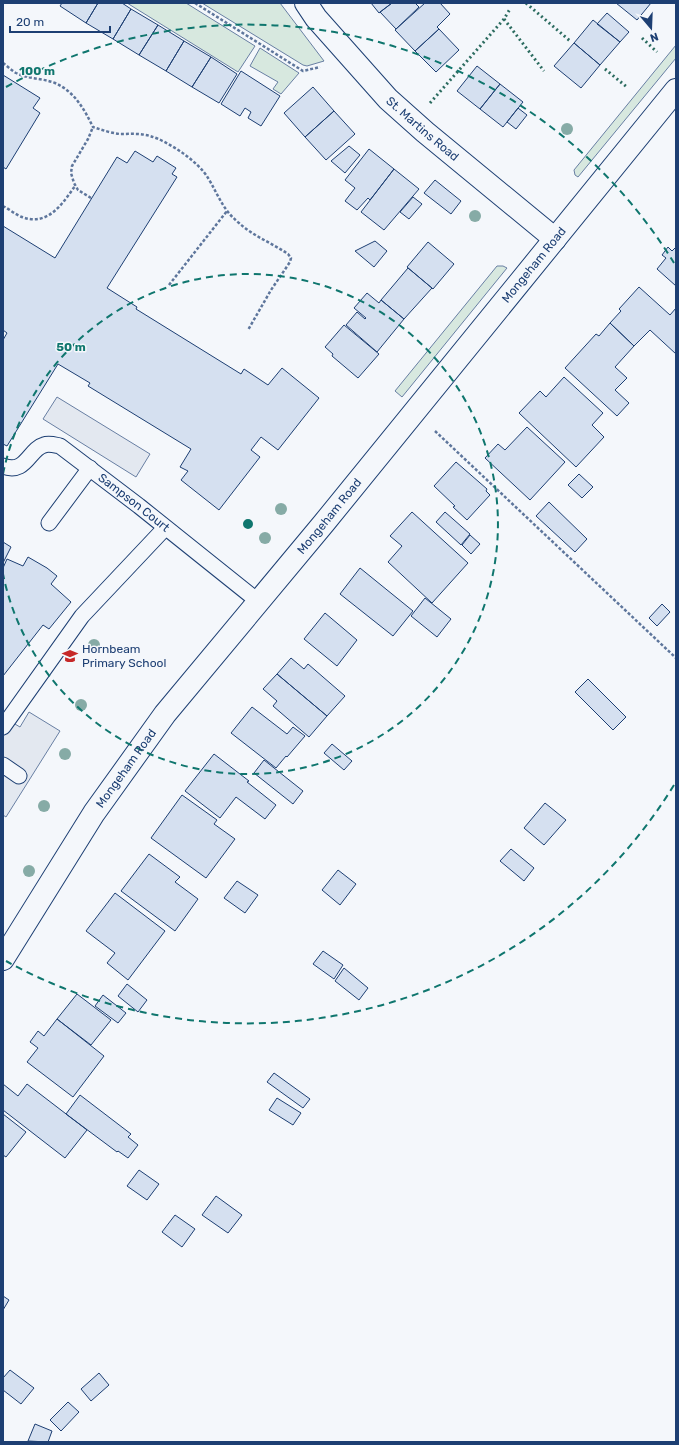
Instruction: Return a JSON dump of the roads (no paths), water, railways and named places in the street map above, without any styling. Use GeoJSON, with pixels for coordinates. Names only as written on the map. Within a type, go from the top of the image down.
{"type":"FeatureCollection","features":[{"type":"Feature","properties":{"kind":"street","name":"St. Martins Road"},"geometry":{"type":"LineString","coordinates":[[306,3],[316,18],[351,59],[388,99],[425,132],[555,239]]}},
{"type":"Feature","properties":{"kind":"street","name":"Mongeham Road"},"geometry":{"type":"LineString","coordinates":[[3,958],[94,813],[165,714],[259,602],[676,90]]}},
{"type":"Feature","properties":{"kind":"lane","name":"Sampson Court"},"geometry":{"type":"LineString","coordinates":[[3,466],[20,466],[27,462],[38,448],[45,444],[60,446],[259,602]]}},
{"type":"Feature","properties":{"kind":"lane"},"geometry":{"type":"LineString","coordinates":[[49,523],[90,468]]}},
{"type":"Feature","properties":{"kind":"lane"},"geometry":{"type":"LineString","coordinates":[[3,727],[82,616],[165,528]]}},
{"type":"Feature","properties":{"kind":"lane"},"geometry":{"type":"LineString","coordinates":[[3,766],[19,776]]}},
{"type":"Feature","properties":{"kind":"place","name":"Hornbeam Primary School"},"geometry":{"type":"Point","coordinates":[70,656]}}]}
